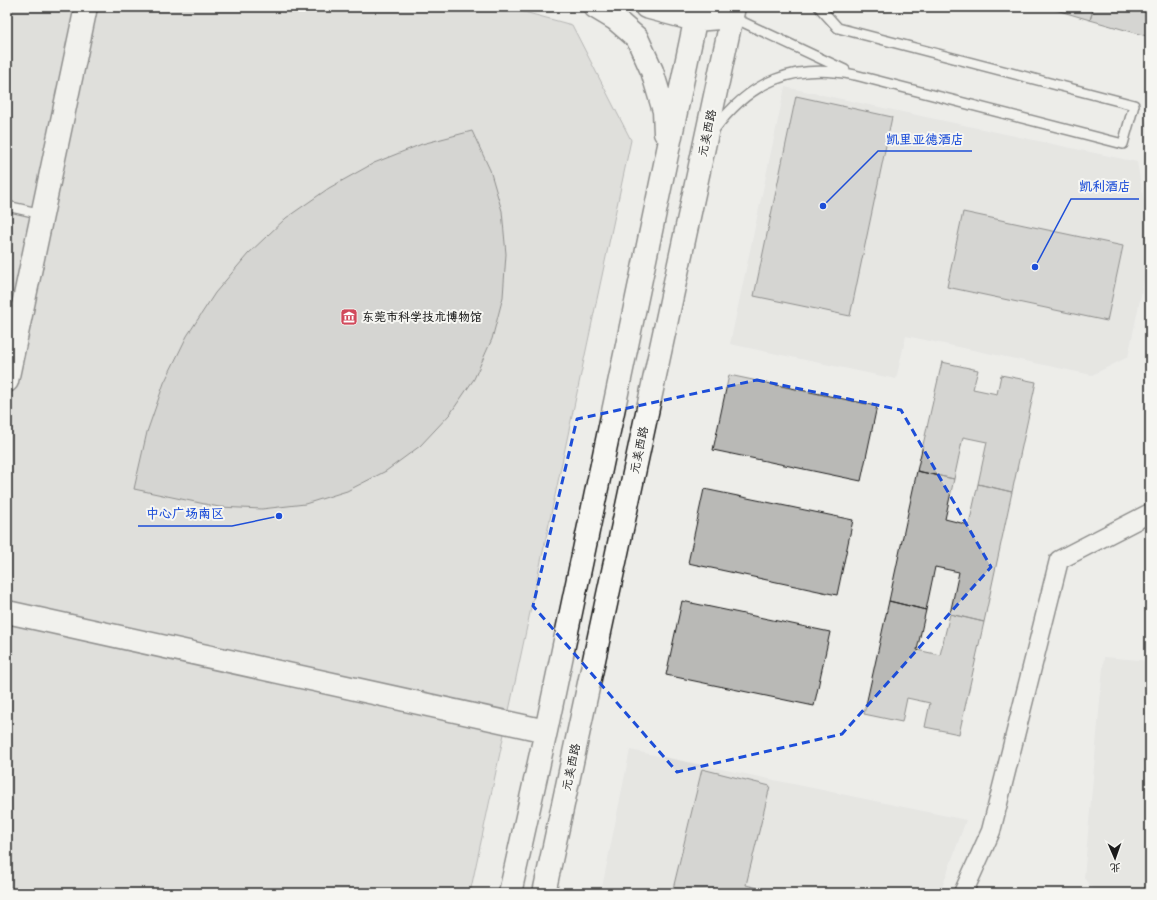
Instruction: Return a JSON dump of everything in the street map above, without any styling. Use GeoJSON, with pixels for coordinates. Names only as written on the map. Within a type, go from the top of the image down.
{"type":"FeatureCollection","features":[{"type":"Feature","properties":{"kind":"main road"},"geometry":{"type":"LineString","coordinates":[[7,381],[86,7]]}},
{"type":"Feature","properties":{"kind":"main road"},"geometry":{"type":"LineString","coordinates":[[595,7],[615,19],[637,38],[652,71],[664,111],[665,161]]}},
{"type":"Feature","properties":{"kind":"main road"},"geometry":{"type":"LineString","coordinates":[[646,7],[697,13],[728,10]]}},
{"type":"Feature","properties":{"kind":"main road","name":"元美西路"},"geometry":{"type":"LineString","coordinates":[[544,893],[704,149],[728,10]]}},
{"type":"Feature","properties":{"kind":"main road"},"geometry":{"type":"LineString","coordinates":[[510,893],[546,731],[697,13]]}},
{"type":"Feature","properties":{"kind":"main road"},"geometry":{"type":"LineString","coordinates":[[7,612],[546,731]]}},
{"type":"Feature","properties":{"kind":"street"},"geometry":{"type":"LineString","coordinates":[[963,893],[991,831],[1060,560],[1150,513]]}},
{"type":"Feature","properties":{"kind":"lane"},"geometry":{"type":"LineString","coordinates":[[704,149],[713,130],[725,114],[756,88],[775,79],[794,73],[814,70],[835,71],[855,75],[1123,144],[1134,105],[838,28],[819,7]]}},
{"type":"Feature","properties":{"kind":"lane"},"geometry":{"type":"LineString","coordinates":[[728,10],[855,75]]}},
{"type":"Feature","properties":{"kind":"lane"},"geometry":{"type":"LineString","coordinates":[[7,206],[42,214]]}},
{"type":"Feature","properties":{"kind":"highlighted area"},"geometry":{"type":"Polygon","coordinates":[[[757,380],[901,410],[991,567],[842,734],[677,772],[533,606],[577,419],[757,380]]]}},
{"type":"Feature","properties":{"kind":"shaded area"},"geometry":{"type":"Polygon","coordinates":[[[7,7],[506,7],[572,25],[631,140],[470,893],[7,893],[7,7]]]}},
{"type":"Feature","properties":{"kind":"shaded area"},"geometry":{"type":"Polygon","coordinates":[[[785,87],[1137,162],[1150,236],[1150,252],[1128,357],[1092,375],[906,336],[896,379],[730,344],[785,87]]]}},
{"type":"Feature","properties":{"kind":"shaded area"},"geometry":{"type":"Polygon","coordinates":[[[1104,657],[1150,661],[1150,893],[1096,893],[1084,878],[1104,657]]]}},
{"type":"Feature","properties":{"kind":"shaded area"},"geometry":{"type":"Polygon","coordinates":[[[630,750],[966,820],[940,893],[601,893],[630,750]]]}},
{"type":"Feature","properties":{"kind":"building"},"geometry":{"type":"Polygon","coordinates":[[[1046,7],[1094,7],[1090,20],[1046,7]]]}},
{"type":"Feature","properties":{"kind":"building"},"geometry":{"type":"Polygon","coordinates":[[[1094,7],[1150,7],[1150,37],[1090,20],[1094,7]]]}},
{"type":"Feature","properties":{"kind":"building"},"geometry":{"type":"Polygon","coordinates":[[[796,96],[892,117],[850,316],[754,296],[796,96]]]}},
{"type":"Feature","properties":{"kind":"building","name":"东莞市科学技术博物馆"},"geometry":{"type":"Polygon","coordinates":[[[472,131],[490,170],[502,211],[506,254],[503,297],[492,339],[474,379],[450,414],[420,446],[386,471],[347,491],[305,504],[262,509],[219,507],[134,489],[147,432],[164,383],[187,336],[215,293],[248,254],[286,218],[329,188],[374,163],[422,144],[472,131]]]}},
{"type":"Feature","properties":{"kind":"building"},"geometry":{"type":"Polygon","coordinates":[[[963,212],[1123,246],[1107,321],[947,287],[963,212]]]}},
{"type":"Feature","properties":{"kind":"building"},"geometry":{"type":"Polygon","coordinates":[[[942,362],[978,370],[973,389],[997,394],[1001,375],[1036,382],[1012,492],[978,484],[987,442],[963,437],[954,479],[917,471],[942,362]]]}},
{"type":"Feature","properties":{"kind":"building"},"geometry":{"type":"Polygon","coordinates":[[[729,375],[877,406],[861,481],[713,450],[729,375]]]}},
{"type":"Feature","properties":{"kind":"building"},"geometry":{"type":"Polygon","coordinates":[[[917,471],[954,479],[945,519],[969,525],[978,484],[1012,492],[984,622],[950,614],[959,572],[935,567],[926,610],[889,601],[917,471]]]}},
{"type":"Feature","properties":{"kind":"building"},"geometry":{"type":"Polygon","coordinates":[[[704,489],[853,520],[837,595],[688,563],[704,489]]]}},
{"type":"Feature","properties":{"kind":"building"},"geometry":{"type":"Polygon","coordinates":[[[682,601],[830,632],[814,706],[666,675],[682,601]]]}},
{"type":"Feature","properties":{"kind":"building"},"geometry":{"type":"Polygon","coordinates":[[[889,601],[926,610],[917,650],[940,655],[950,614],[984,622],[959,734],[925,727],[930,703],[907,698],[902,722],[864,714],[889,601]]]}},
{"type":"Feature","properties":{"kind":"building"},"geometry":{"type":"Polygon","coordinates":[[[702,769],[770,786],[746,885],[778,893],[672,893],[702,769]]]}},
{"type":"Feature","properties":{"kind":"place","name":"凯里亚德酒店"},"geometry":{"type":"Point","coordinates":[823,206]}},
{"type":"Feature","properties":{"kind":"place","name":"凯利酒店"},"geometry":{"type":"Point","coordinates":[1035,267]}},
{"type":"Feature","properties":{"kind":"place","name":"东莞市科学技术博物馆"},"geometry":{"type":"Point","coordinates":[349,317]}},
{"type":"Feature","properties":{"kind":"place","name":"中心广场南区"},"geometry":{"type":"Point","coordinates":[279,516]}}]}
